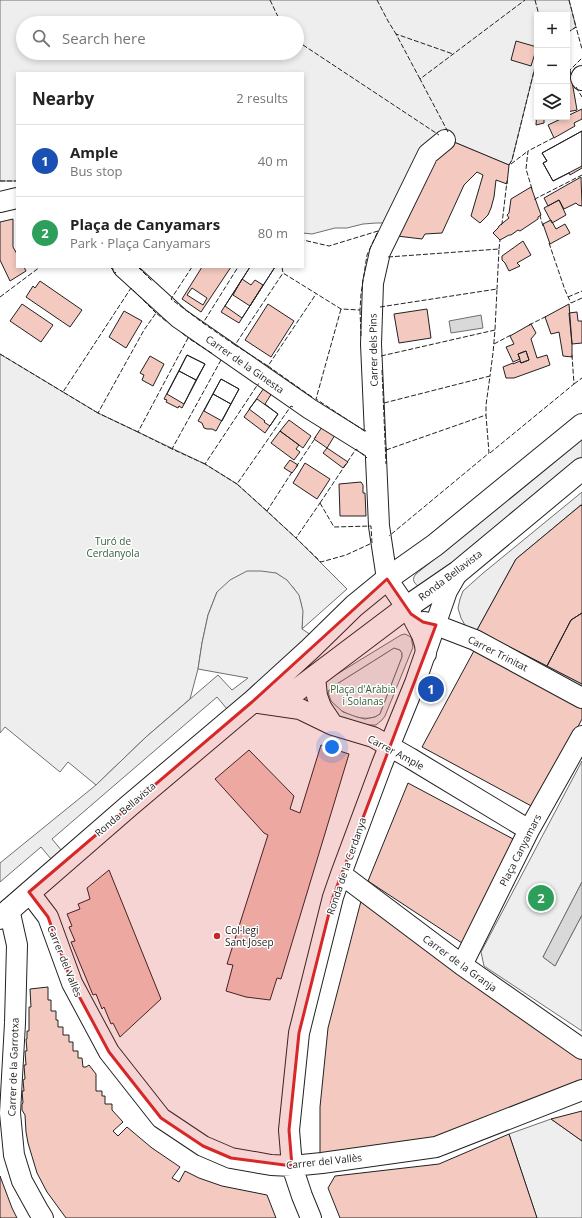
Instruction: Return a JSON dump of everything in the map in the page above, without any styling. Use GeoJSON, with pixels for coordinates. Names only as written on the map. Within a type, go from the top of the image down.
{"type":"FeatureCollection","features":[{"type":"Feature","properties":{"kind":"street"},"geometry":{"type":"LineString","coordinates":[[582,76],[582,80]]}},
{"type":"Feature","properties":{"kind":"street","name":"Carrer dels Pins"},"geometry":{"type":"LineString","coordinates":[[387,579],[379,526],[371,344],[373,282],[380,252],[428,154],[445,140]]}},
{"type":"Feature","properties":{"kind":"street"},"geometry":{"type":"LineString","coordinates":[[0,202],[16,198]]}},
{"type":"Feature","properties":{"kind":"street","name":"Carrer de la Ginesta"},"geometry":{"type":"LineString","coordinates":[[124,268],[178,318],[310,409],[376,450]]}},
{"type":"Feature","properties":{"kind":"street","name":"Ronda Bellavista"},"geometry":{"type":"LineString","coordinates":[[4,914],[252,702],[340,621],[354,606],[387,579],[435,545],[582,425]]}},
{"type":"Feature","properties":{"kind":"street","name":"Ronda Bellavista"},"geometry":{"type":"LineString","coordinates":[[252,702],[297,690],[409,611],[582,469]]}},
{"type":"Feature","properties":{"kind":"street","name":"Ronda de la Cerdanya"},"geometry":{"type":"LineString","coordinates":[[311,1218],[292,1166],[289,1130],[300,1032],[333,897],[382,764],[426,654],[448,591],[458,572]]}},
{"type":"Feature","properties":{"kind":"street"},"geometry":{"type":"LineString","coordinates":[[387,579],[409,611],[422,635],[426,654]]}},
{"type":"Feature","properties":{"kind":"street","name":"Carrer Trinitat"},"geometry":{"type":"LineString","coordinates":[[409,611],[423,622],[436,625],[475,640],[582,698]]}},
{"type":"Feature","properties":{"kind":"street","name":"Ronda Bellavista"},"geometry":{"type":"LineString","coordinates":[[315,677],[322,650],[340,621]]}},
{"type":"Feature","properties":{"kind":"street"},"geometry":{"type":"LineString","coordinates":[[315,677],[320,707],[333,726]]}},
{"type":"Feature","properties":{"kind":"street","name":"Carrer Ample"},"geometry":{"type":"LineString","coordinates":[[252,702],[300,709],[333,726],[373,738],[529,830]]}},
{"type":"Feature","properties":{"kind":"street","name":"Plaça Canyamars"},"geometry":{"type":"LineString","coordinates":[[462,965],[529,830],[582,736]]}},
{"type":"Feature","properties":{"kind":"street","name":"Carrer de la Granja"},"geometry":{"type":"LineString","coordinates":[[341,874],[462,965],[582,1049]]}},
{"type":"Feature","properties":{"kind":"street","name":"Carrer del Vallès"},"geometry":{"type":"LineString","coordinates":[[29,892],[48,917],[72,984],[109,1052],[161,1118],[203,1146],[231,1158],[271,1165],[292,1166],[436,1147],[582,1090]]}},
{"type":"Feature","properties":{"kind":"street","name":"Carrer de la Garrotxa"},"geometry":{"type":"LineString","coordinates":[[4,914],[17,945],[15,1023],[10,1113],[14,1155],[22,1181],[43,1218]]}},
{"type":"Feature","properties":{"kind":"highlighted area"},"geometry":{"type":"Polygon","coordinates":[[[387,579],[411,614],[423,622],[436,625],[333,897],[299,1033],[289,1130],[292,1166],[231,1158],[203,1146],[161,1118],[109,1052],[72,983],[48,917],[29,892],[252,702],[387,579]]]}},
{"type":"Feature","properties":{"kind":"green space"},"geometry":{"type":"Polygon","coordinates":[[[0,0],[569,0],[576,27],[570,31],[570,12],[534,12],[534,71],[512,160],[509,165],[454,142],[447,131],[424,144],[417,166],[387,228],[383,223],[376,223],[363,224],[347,228],[335,228],[312,234],[304,233],[304,72],[16,72],[16,181],[0,181],[0,0]]]}},
{"type":"Feature","properties":{"kind":"green space","name":"Turó de Cerdanyola"},"geometry":{"type":"Polygon","coordinates":[[[0,354],[98,413],[205,464],[237,484],[296,538],[347,589],[302,629],[302,611],[299,596],[284,579],[276,573],[217,592],[208,615],[198,669],[190,699],[146,737],[96,785],[68,762],[60,772],[5,727],[0,733],[0,354]]]}},
{"type":"Feature","properties":{"kind":"green space"},"geometry":{"type":"Polygon","coordinates":[[[582,439],[582,457],[458,560],[421,587],[415,583],[414,576],[416,574],[582,439]]]}},
{"type":"Feature","properties":{"kind":"green space","name":"Plaça d'Aràbia i Solanas"},"geometry":{"type":"Polygon","coordinates":[[[394,648],[400,650],[402,657],[380,714],[372,718],[362,718],[352,716],[335,706],[330,699],[329,693],[332,687],[394,648]]]}},
{"type":"Feature","properties":{"kind":"green space"},"geometry":{"type":"Polygon","coordinates":[[[582,761],[582,882],[543,957],[555,966],[582,915],[582,1031],[484,966],[481,952],[582,761]]]}},
{"type":"Feature","properties":{"kind":"green space"},"geometry":{"type":"Polygon","coordinates":[[[551,1119],[582,1141],[582,1218],[537,1218],[509,1134],[551,1119]]]}},
{"type":"Feature","properties":{"kind":"shaded area"},"geometry":{"type":"Polygon","coordinates":[[[481,315],[483,328],[451,333],[449,321],[481,315]]]}},
{"type":"Feature","properties":{"kind":"shaded area"},"geometry":{"type":"Polygon","coordinates":[[[582,492],[582,504],[516,559],[477,630],[582,684],[582,688],[466,627],[458,608],[463,591],[582,492]]]}},
{"type":"Feature","properties":{"kind":"shaded area"},"geometry":{"type":"Polygon","coordinates":[[[247,571],[276,573],[287,580],[299,595],[303,611],[302,629],[311,635],[263,679],[227,709],[217,697],[52,839],[62,851],[51,859],[41,847],[0,882],[0,863],[96,785],[146,737],[218,675],[232,690],[248,678],[198,669],[208,615],[217,592],[230,580],[247,571]]]}},
{"type":"Feature","properties":{"kind":"shaded area"},"geometry":{"type":"Polygon","coordinates":[[[405,634],[411,637],[413,647],[382,720],[376,725],[365,725],[342,718],[334,713],[322,690],[323,684],[401,635],[405,634]],[[394,648],[332,687],[328,693],[331,701],[343,712],[357,717],[365,719],[375,717],[380,714],[402,657],[400,650],[394,648]]]}},
{"type":"Feature","properties":{"kind":"shaded area"},"geometry":{"type":"Polygon","coordinates":[[[582,882],[582,915],[555,966],[543,957],[582,882]]]}},
{"type":"Feature","properties":{"kind":"building"},"geometry":{"type":"Polygon","coordinates":[[[516,41],[534,46],[534,56],[531,66],[511,60],[516,41]]]}},
{"type":"Feature","properties":{"kind":"building"},"geometry":{"type":"Polygon","coordinates":[[[570,70],[577,110],[570,111],[570,70]]]}},
{"type":"Feature","properties":{"kind":"building"},"geometry":{"type":"Polygon","coordinates":[[[582,109],[582,119],[574,123],[575,126],[554,138],[548,125],[559,120],[570,120],[570,115],[582,109]]]}},
{"type":"Feature","properties":{"kind":"building"},"geometry":{"type":"Polygon","coordinates":[[[536,120],[544,120],[544,123],[536,125],[536,120]]]}},
{"type":"Feature","properties":{"kind":"building"},"geometry":{"type":"Polygon","coordinates":[[[582,131],[582,166],[553,181],[543,163],[547,161],[542,153],[582,131]]]}},
{"type":"Feature","properties":{"kind":"building"},"geometry":{"type":"Polygon","coordinates":[[[582,131],[582,168],[570,175],[569,173],[553,181],[543,163],[547,161],[542,153],[582,131]]]}},
{"type":"Feature","properties":{"kind":"building"},"geometry":{"type":"Polygon","coordinates":[[[454,142],[509,165],[507,184],[496,180],[491,208],[488,215],[480,223],[471,216],[483,175],[477,172],[464,185],[442,233],[425,234],[422,239],[397,236],[428,167],[454,142]]]}},
{"type":"Feature","properties":{"kind":"building"},"geometry":{"type":"Polygon","coordinates":[[[581,177],[582,206],[576,203],[564,209],[559,200],[548,206],[544,198],[581,177]]]}},
{"type":"Feature","properties":{"kind":"building"},"geometry":{"type":"Polygon","coordinates":[[[531,187],[541,215],[538,219],[520,231],[518,230],[500,240],[493,233],[509,218],[507,215],[509,213],[511,199],[531,187]]]}},
{"type":"Feature","properties":{"kind":"building"},"geometry":{"type":"Polygon","coordinates":[[[559,200],[566,215],[552,223],[544,208],[559,200]]]}},
{"type":"Feature","properties":{"kind":"building"},"geometry":{"type":"Polygon","coordinates":[[[13,219],[13,247],[16,252],[16,268],[24,268],[26,271],[10,281],[0,260],[0,222],[13,219]]]}},
{"type":"Feature","properties":{"kind":"building"},"geometry":{"type":"Polygon","coordinates":[[[551,220],[556,229],[565,224],[570,233],[550,244],[543,224],[551,220]]]}},
{"type":"Feature","properties":{"kind":"building"},"geometry":{"type":"Polygon","coordinates":[[[523,241],[531,255],[517,263],[520,266],[509,271],[502,260],[502,256],[523,241]]]}},
{"type":"Feature","properties":{"kind":"building"},"geometry":{"type":"Polygon","coordinates":[[[201,268],[230,268],[201,312],[182,299],[201,268]],[[192,288],[187,295],[203,305],[207,298],[192,288]]]}},
{"type":"Feature","properties":{"kind":"building"},"geometry":{"type":"Polygon","coordinates":[[[249,268],[274,268],[242,318],[225,306],[249,268]]]}},
{"type":"Feature","properties":{"kind":"building"},"geometry":{"type":"Polygon","coordinates":[[[249,268],[274,268],[239,323],[221,312],[249,268]]]}},
{"type":"Feature","properties":{"kind":"building"},"geometry":{"type":"Polygon","coordinates":[[[242,279],[251,285],[255,280],[263,285],[250,306],[233,295],[242,279]]]}},
{"type":"Feature","properties":{"kind":"building"},"geometry":{"type":"Polygon","coordinates":[[[40,281],[82,310],[70,327],[26,297],[33,286],[35,288],[40,281]]]}},
{"type":"Feature","properties":{"kind":"building"},"geometry":{"type":"Polygon","coordinates":[[[22,304],[53,325],[41,342],[10,321],[22,304]]]}},
{"type":"Feature","properties":{"kind":"building"},"geometry":{"type":"Polygon","coordinates":[[[268,304],[294,321],[271,357],[245,340],[268,304]]]}},
{"type":"Feature","properties":{"kind":"building"},"geometry":{"type":"Polygon","coordinates":[[[569,304],[572,357],[563,356],[559,332],[551,334],[545,317],[569,304]]]}},
{"type":"Feature","properties":{"kind":"building"},"geometry":{"type":"Polygon","coordinates":[[[427,309],[431,338],[399,343],[394,314],[427,309]]]}},
{"type":"Feature","properties":{"kind":"building"},"geometry":{"type":"Polygon","coordinates":[[[124,311],[142,321],[126,348],[109,337],[124,311]]]}},
{"type":"Feature","properties":{"kind":"building"},"geometry":{"type":"Polygon","coordinates":[[[577,312],[578,321],[582,321],[582,343],[572,344],[569,313],[577,312]]]}},
{"type":"Feature","properties":{"kind":"building"},"geometry":{"type":"Polygon","coordinates":[[[531,324],[536,333],[531,339],[537,358],[547,355],[550,365],[514,378],[506,378],[503,367],[520,361],[521,363],[529,360],[526,351],[518,354],[520,359],[513,362],[506,347],[514,344],[510,336],[531,324]]]}},
{"type":"Feature","properties":{"kind":"building"},"geometry":{"type":"Polygon","coordinates":[[[526,351],[529,360],[521,363],[518,354],[526,351]]]}},
{"type":"Feature","properties":{"kind":"building"},"geometry":{"type":"Polygon","coordinates":[[[187,355],[205,364],[196,380],[179,371],[187,355]]]}},
{"type":"Feature","properties":{"kind":"building"},"geometry":{"type":"Polygon","coordinates":[[[187,355],[205,364],[182,408],[179,406],[178,408],[166,402],[167,400],[164,399],[187,355]]]}},
{"type":"Feature","properties":{"kind":"building"},"geometry":{"type":"Polygon","coordinates":[[[150,356],[164,364],[153,386],[142,380],[144,375],[140,373],[150,356]]]}},
{"type":"Feature","properties":{"kind":"building"},"geometry":{"type":"Polygon","coordinates":[[[179,371],[196,380],[184,404],[167,394],[179,371]]]}},
{"type":"Feature","properties":{"kind":"building"},"geometry":{"type":"Polygon","coordinates":[[[221,379],[239,389],[231,404],[213,394],[221,379]]]}},
{"type":"Feature","properties":{"kind":"building"},"geometry":{"type":"Polygon","coordinates":[[[221,379],[239,389],[216,431],[204,428],[202,423],[198,421],[221,379]]]}},
{"type":"Feature","properties":{"kind":"building"},"geometry":{"type":"Polygon","coordinates":[[[264,388],[272,393],[265,404],[278,414],[265,433],[244,417],[264,388]]]}},
{"type":"Feature","properties":{"kind":"building"},"geometry":{"type":"Polygon","coordinates":[[[213,394],[231,404],[222,421],[204,411],[213,394]]]}},
{"type":"Feature","properties":{"kind":"building"},"geometry":{"type":"Polygon","coordinates":[[[257,399],[278,414],[270,426],[249,409],[257,399]]]}},
{"type":"Feature","properties":{"kind":"building"},"geometry":{"type":"Polygon","coordinates":[[[289,420],[311,436],[303,448],[280,431],[289,420]]]}},
{"type":"Feature","properties":{"kind":"building"},"geometry":{"type":"Polygon","coordinates":[[[322,427],[335,435],[327,448],[314,439],[322,427]]]}},
{"type":"Feature","properties":{"kind":"building"},"geometry":{"type":"Polygon","coordinates":[[[280,431],[299,445],[296,449],[300,452],[294,460],[271,443],[280,431]]]}},
{"type":"Feature","properties":{"kind":"building"},"geometry":{"type":"Polygon","coordinates":[[[327,448],[348,462],[343,468],[323,453],[327,448]]]}},
{"type":"Feature","properties":{"kind":"building"},"geometry":{"type":"Polygon","coordinates":[[[290,460],[298,465],[292,473],[284,468],[290,460]]]}},
{"type":"Feature","properties":{"kind":"building"},"geometry":{"type":"Polygon","coordinates":[[[305,463],[330,479],[317,499],[293,483],[305,463]]]}},
{"type":"Feature","properties":{"kind":"building"},"geometry":{"type":"Polygon","coordinates":[[[361,482],[363,485],[363,493],[365,493],[366,516],[340,516],[339,484],[361,482]]]}},
{"type":"Feature","properties":{"kind":"building"},"geometry":{"type":"Polygon","coordinates":[[[581,505],[582,613],[571,620],[547,666],[477,630],[516,559],[581,505]]]}},
{"type":"Feature","properties":{"kind":"building"},"geometry":{"type":"Polygon","coordinates":[[[582,613],[582,684],[547,666],[571,620],[582,613]]]}},
{"type":"Feature","properties":{"kind":"building"},"geometry":{"type":"Polygon","coordinates":[[[476,647],[582,703],[582,719],[535,808],[422,747],[476,647]]]}},
{"type":"Feature","properties":{"kind":"building"},"geometry":{"type":"Polygon","coordinates":[[[321,745],[349,754],[281,979],[277,978],[270,1000],[246,997],[226,991],[233,965],[227,964],[268,835],[264,833],[215,779],[249,750],[294,796],[290,809],[300,813],[321,745]]]}},
{"type":"Feature","properties":{"kind":"building"},"geometry":{"type":"Polygon","coordinates":[[[408,783],[515,840],[462,943],[368,881],[408,783]]]}},
{"type":"Feature","properties":{"kind":"building"},"geometry":{"type":"Polygon","coordinates":[[[109,870],[161,999],[120,1037],[113,1023],[111,1024],[104,1007],[102,1009],[96,994],[93,995],[71,942],[75,941],[69,927],[72,926],[67,914],[80,909],[78,904],[90,899],[87,888],[109,870]]]}},
{"type":"Feature","properties":{"kind":"building"},"geometry":{"type":"Polygon","coordinates":[[[361,901],[582,1057],[582,1086],[432,1141],[320,1154],[320,1107],[328,1028],[361,901]]]}},
{"type":"Feature","properties":{"kind":"building"},"geometry":{"type":"Polygon","coordinates":[[[48,987],[48,1000],[51,1000],[51,1011],[56,1011],[58,1027],[63,1027],[63,1035],[69,1035],[69,1042],[73,1042],[73,1051],[78,1051],[78,1058],[82,1058],[83,1067],[89,1065],[96,1074],[96,1091],[102,1091],[102,1096],[105,1096],[105,1104],[112,1104],[112,1110],[123,1122],[113,1131],[118,1136],[127,1127],[152,1148],[180,1167],[172,1178],[179,1182],[185,1171],[199,1178],[222,1186],[267,1195],[276,1218],[66,1218],[47,1192],[37,1173],[28,1143],[25,1115],[22,1110],[22,1091],[24,1091],[23,1080],[25,1079],[24,1065],[26,1065],[25,1051],[27,1051],[26,1039],[27,1031],[29,1031],[29,1007],[31,1007],[30,989],[48,987]]]}},
{"type":"Feature","properties":{"kind":"building"},"geometry":{"type":"Polygon","coordinates":[[[582,1111],[582,1141],[551,1119],[582,1111]]]}},
{"type":"Feature","properties":{"kind":"building"},"geometry":{"type":"Polygon","coordinates":[[[509,1134],[537,1218],[340,1218],[328,1188],[335,1176],[439,1164],[509,1134]]]}},
{"type":"Feature","properties":{"kind":"building"},"geometry":{"type":"Polygon","coordinates":[[[0,1176],[12,1208],[17,1218],[0,1218],[0,1176]]]}},
{"type":"Feature","properties":{"kind":"fence"},"geometry":{"type":"LineString","coordinates":[[270,0],[278,16]]}},
{"type":"Feature","properties":{"kind":"fence"},"geometry":{"type":"LineString","coordinates":[[377,0],[396,34]]}},
{"type":"Feature","properties":{"kind":"fence"},"geometry":{"type":"LineString","coordinates":[[448,132],[420,79],[525,0]]}},
{"type":"Feature","properties":{"kind":"fence"},"geometry":{"type":"LineString","coordinates":[[535,0],[538,12]]}},
{"type":"Feature","properties":{"kind":"fence"},"geometry":{"type":"LineString","coordinates":[[569,0],[576,27]]}},
{"type":"Feature","properties":{"kind":"fence"},"geometry":{"type":"LineString","coordinates":[[570,31],[576,27],[582,49]]}},
{"type":"Feature","properties":{"kind":"fence"},"geometry":{"type":"LineString","coordinates":[[420,79],[396,34],[453,54]]}},
{"type":"Feature","properties":{"kind":"fence"},"geometry":{"type":"LineString","coordinates":[[304,46],[439,135]]}},
{"type":"Feature","properties":{"kind":"fence"},"geometry":{"type":"LineString","coordinates":[[570,70],[582,58]]}},
{"type":"Feature","properties":{"kind":"fence"},"geometry":{"type":"LineString","coordinates":[[509,165],[512,160],[534,71]]}},
{"type":"Feature","properties":{"kind":"fence"},"geometry":{"type":"LineString","coordinates":[[576,87],[582,97]]}},
{"type":"Feature","properties":{"kind":"fence"},"geometry":{"type":"LineString","coordinates":[[532,189],[526,169],[528,151],[555,137]]}},
{"type":"Feature","properties":{"kind":"fence"},"geometry":{"type":"LineString","coordinates":[[511,164],[528,151]]}},
{"type":"Feature","properties":{"kind":"fence"},"geometry":{"type":"LineString","coordinates":[[535,200],[582,175]]}},
{"type":"Feature","properties":{"kind":"fence"},"geometry":{"type":"LineString","coordinates":[[0,181],[16,181]]}},
{"type":"Feature","properties":{"kind":"fence"},"geometry":{"type":"LineString","coordinates":[[501,225],[507,181]]}},
{"type":"Feature","properties":{"kind":"fence"},"geometry":{"type":"LineString","coordinates":[[541,215],[543,226]]}},
{"type":"Feature","properties":{"kind":"fence"},"geometry":{"type":"LineString","coordinates":[[282,268],[283,273],[341,309],[360,310],[367,255],[378,231],[329,246],[304,240]]}},
{"type":"Feature","properties":{"kind":"fence"},"geometry":{"type":"LineString","coordinates":[[498,238],[500,240],[499,249]]}},
{"type":"Feature","properties":{"kind":"fence"},"geometry":{"type":"LineString","coordinates":[[549,243],[571,303]]}},
{"type":"Feature","properties":{"kind":"fence"},"geometry":{"type":"LineString","coordinates":[[388,257],[499,249],[497,289]]}},
{"type":"Feature","properties":{"kind":"fence"},"geometry":{"type":"LineString","coordinates":[[0,297],[39,268]]}},
{"type":"Feature","properties":{"kind":"fence"},"geometry":{"type":"LineString","coordinates":[[111,268],[116,273]]}},
{"type":"Feature","properties":{"kind":"fence"},"geometry":{"type":"LineString","coordinates":[[139,268],[152,281]]}},
{"type":"Feature","properties":{"kind":"fence"},"geometry":{"type":"LineString","coordinates":[[191,268],[171,299],[203,323]]}},
{"type":"Feature","properties":{"kind":"fence"},"geometry":{"type":"LineString","coordinates":[[235,345],[203,323],[237,268]]}},
{"type":"Feature","properties":{"kind":"fence"},"geometry":{"type":"LineString","coordinates":[[268,366],[235,345],[283,273]]}},
{"type":"Feature","properties":{"kind":"fence"},"geometry":{"type":"LineString","coordinates":[[98,413],[63,392],[131,288],[156,313]]}},
{"type":"Feature","properties":{"kind":"fence"},"geometry":{"type":"LineString","coordinates":[[380,307],[497,289],[495,330]]}},
{"type":"Feature","properties":{"kind":"fence"},"geometry":{"type":"LineString","coordinates":[[568,297],[582,291]]}},
{"type":"Feature","properties":{"kind":"fence"},"geometry":{"type":"LineString","coordinates":[[312,397],[268,366],[316,294]]}},
{"type":"Feature","properties":{"kind":"fence"},"geometry":{"type":"LineString","coordinates":[[571,303],[582,298]]}},
{"type":"Feature","properties":{"kind":"fence"},"geometry":{"type":"LineString","coordinates":[[341,309],[316,399],[366,432],[365,430]]}},
{"type":"Feature","properties":{"kind":"fence"},"geometry":{"type":"LineString","coordinates":[[360,310],[361,336]]}},
{"type":"Feature","properties":{"kind":"fence"},"geometry":{"type":"LineString","coordinates":[[138,432],[98,413],[144,330],[156,313],[167,322]]}},
{"type":"Feature","properties":{"kind":"fence"},"geometry":{"type":"LineString","coordinates":[[529,325],[547,316]]}},
{"type":"Feature","properties":{"kind":"fence"},"geometry":{"type":"LineString","coordinates":[[381,356],[495,330],[490,376]]}},
{"type":"Feature","properties":{"kind":"fence"},"geometry":{"type":"LineString","coordinates":[[182,333],[188,338]]}},
{"type":"Feature","properties":{"kind":"fence"},"geometry":{"type":"LineString","coordinates":[[494,344],[511,335]]}},
{"type":"Feature","properties":{"kind":"fence"},"geometry":{"type":"LineString","coordinates":[[172,449],[138,432],[188,338],[213,354]]}},
{"type":"Feature","properties":{"kind":"fence"},"geometry":{"type":"LineString","coordinates":[[0,354],[63,392]]}},
{"type":"Feature","properties":{"kind":"fence"},"geometry":{"type":"LineString","coordinates":[[490,453],[574,384],[572,355]]}},
{"type":"Feature","properties":{"kind":"fence"},"geometry":{"type":"LineString","coordinates":[[205,464],[172,449],[221,360],[223,361]]}},
{"type":"Feature","properties":{"kind":"fence"},"geometry":{"type":"LineString","coordinates":[[382,370],[386,464]]}},
{"type":"Feature","properties":{"kind":"fence"},"geometry":{"type":"LineString","coordinates":[[384,403],[490,376],[486,415]]}},
{"type":"Feature","properties":{"kind":"fence"},"geometry":{"type":"LineString","coordinates":[[574,384],[582,378]]}},
{"type":"Feature","properties":{"kind":"fence"},"geometry":{"type":"LineString","coordinates":[[237,484],[205,464],[259,384]]}},
{"type":"Feature","properties":{"kind":"fence"},"geometry":{"type":"LineString","coordinates":[[267,511],[237,484],[291,406],[293,407]]}},
{"type":"Feature","properties":{"kind":"fence"},"geometry":{"type":"LineString","coordinates":[[386,450],[486,415],[489,453],[389,536]]}},
{"type":"Feature","properties":{"kind":"fence"},"geometry":{"type":"LineString","coordinates":[[296,467],[316,437]]}},
{"type":"Feature","properties":{"kind":"fence"},"geometry":{"type":"LineString","coordinates":[[320,503],[356,449],[367,458]]}},
{"type":"Feature","properties":{"kind":"fence"},"geometry":{"type":"LineString","coordinates":[[292,472],[267,511],[296,538]]}},
{"type":"Feature","properties":{"kind":"fence"},"geometry":{"type":"LineString","coordinates":[[320,503],[334,527],[371,526],[372,543],[346,555],[321,562],[296,538],[320,503]]}},
{"type":"Feature","properties":{"kind":"place","name":"Ample"},"geometry":{"type":"Point","coordinates":[431,689]}},
{"type":"Feature","properties":{"kind":"place","name":"Plaça de Canyamars"},"geometry":{"type":"Point","coordinates":[541,898]}},
{"type":"Feature","properties":{"kind":"place","name":"Col·legi Sant Josep"},"geometry":{"type":"Point","coordinates":[217,936]}}]}
